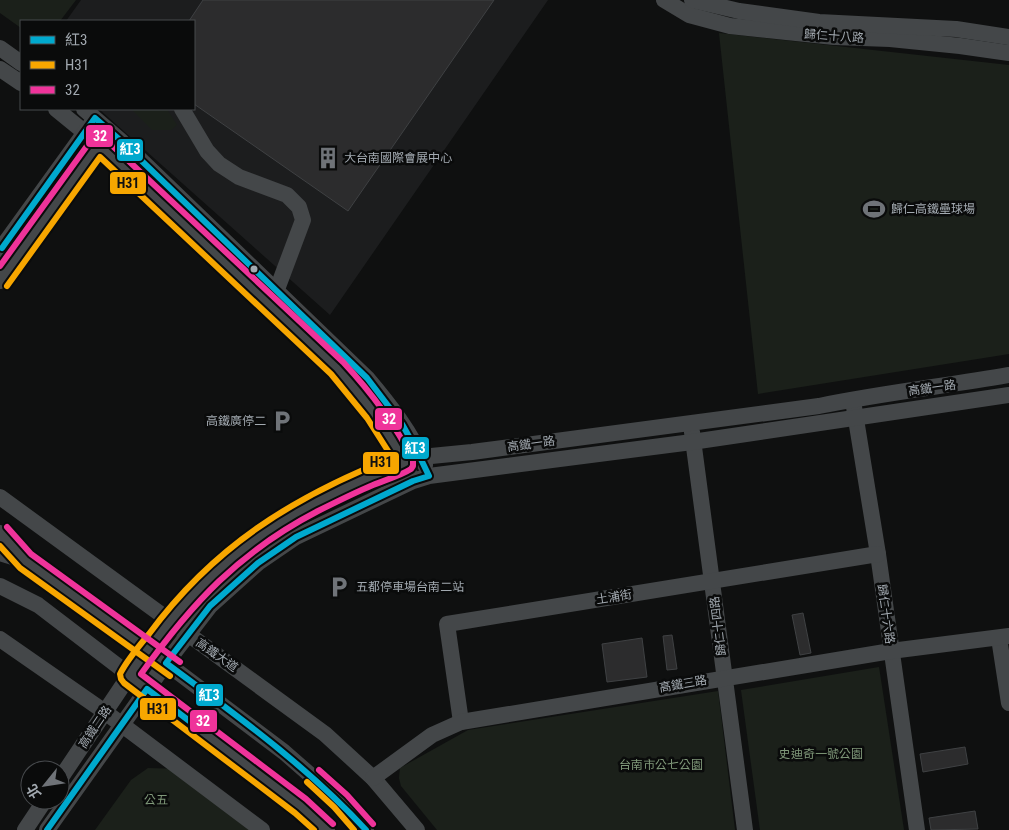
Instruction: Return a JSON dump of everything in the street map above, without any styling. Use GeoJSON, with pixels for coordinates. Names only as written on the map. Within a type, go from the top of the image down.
{"type":"FeatureCollection","features":[{"type":"Feature","properties":{"kind":"street","name":"歸仁十八路"},"geometry":{"type":"LineString","coordinates":[[664,0],[689,14],[730,26],[834,37],[951,45],[1009,53]]}},
{"type":"Feature","properties":{"kind":"street","name":"歸仁十八路"},"geometry":{"type":"LineString","coordinates":[[692,0],[739,11],[819,22],[956,30],[1009,37]]}},
{"type":"Feature","properties":{"kind":"street"},"geometry":{"type":"LineString","coordinates":[[0,48],[20,62]]}},
{"type":"Feature","properties":{"kind":"street"},"geometry":{"type":"LineString","coordinates":[[0,69],[20,82]]}},
{"type":"Feature","properties":{"kind":"street"},"geometry":{"type":"LineString","coordinates":[[57,110],[85,131],[342,373],[376,413],[390,434],[413,481]]}},
{"type":"Feature","properties":{"kind":"street"},"geometry":{"type":"LineString","coordinates":[[183,110],[207,152],[219,164],[239,177],[286,195],[299,207],[303,220],[276,292]]}},
{"type":"Feature","properties":{"kind":"street"},"geometry":{"type":"LineString","coordinates":[[4,259],[85,131],[89,113],[367,378],[403,424],[430,476]]}},
{"type":"Feature","properties":{"kind":"street"},"geometry":{"type":"LineString","coordinates":[[4,259],[109,131]]}},
{"type":"Feature","properties":{"kind":"street","name":"高鐵一路"},"geometry":{"type":"LineString","coordinates":[[129,676],[169,621],[194,592],[257,537],[299,511],[366,477],[421,457],[472,452],[819,406],[852,399],[1009,375]]}},
{"type":"Feature","properties":{"kind":"street","name":"高鐵一路"},"geometry":{"type":"LineString","coordinates":[[188,634],[210,606],[234,583],[258,563],[296,537],[413,481],[430,476],[692,442],[1009,395]]}},
{"type":"Feature","properties":{"kind":"street","name":"歸仁十六路"},"geometry":{"type":"LineString","coordinates":[[852,399],[878,554],[917,830]]}},
{"type":"Feature","properties":{"kind":"street","name":"歸仁十四路"},"geometry":{"type":"LineString","coordinates":[[691,422],[692,442],[746,830]]}},
{"type":"Feature","properties":{"kind":"street","name":"高鐵大道"},"geometry":{"type":"LineString","coordinates":[[0,497],[305,718],[344,750],[373,778],[417,830]]}},
{"type":"Feature","properties":{"kind":"street"},"geometry":{"type":"LineString","coordinates":[[0,533],[25,561],[277,746],[340,801],[366,830]]}},
{"type":"Feature","properties":{"kind":"street"},"geometry":{"type":"LineString","coordinates":[[0,553],[25,561]]}},
{"type":"Feature","properties":{"kind":"street","name":"土浦街"},"geometry":{"type":"LineString","coordinates":[[461,722],[447,624],[878,554]]}},
{"type":"Feature","properties":{"kind":"street"},"geometry":{"type":"LineString","coordinates":[[0,586],[38,606],[301,806],[327,830]]}},
{"type":"Feature","properties":{"kind":"street","name":"高鐵二路"},"geometry":{"type":"LineString","coordinates":[[47,830],[121,724],[188,634]]}},
{"type":"Feature","properties":{"kind":"street"},"geometry":{"type":"LineString","coordinates":[[1004,637],[1009,703]]}},
{"type":"Feature","properties":{"kind":"street","name":"高鐵三路"},"geometry":{"type":"LineString","coordinates":[[373,778],[432,735],[461,722],[891,651],[1004,637]]}},
{"type":"Feature","properties":{"kind":"street"},"geometry":{"type":"LineString","coordinates":[[0,639],[105,712],[262,830]]}},
{"type":"Feature","properties":{"kind":"street","name":"高鐵二路"},"geometry":{"type":"LineString","coordinates":[[70,763],[129,676]]}},
{"type":"Feature","properties":{"kind":"street"},"geometry":{"type":"LineString","coordinates":[[25,830],[38,810]]}},
{"type":"Feature","properties":{"kind":"shaded area"},"geometry":{"type":"Polygon","coordinates":[[[81,0],[548,0],[330,315],[100,110],[195,110],[195,20],[67,20],[81,0]]]}},
{"type":"Feature","properties":{"kind":"green space"},"geometry":{"type":"Polygon","coordinates":[[[0,0],[76,0],[61,20],[20,20],[20,27],[0,13],[0,0]]]}},
{"type":"Feature","properties":{"kind":"green space","name":"歸仁高鐵壘球場"},"geometry":{"type":"Polygon","coordinates":[[[719,33],[1009,65],[1009,354],[758,394],[719,33]]]}},
{"type":"Feature","properties":{"kind":"green space"},"geometry":{"type":"Polygon","coordinates":[[[132,110],[168,110],[177,125],[171,130],[152,130],[132,110]]]}},
{"type":"Feature","properties":{"kind":"green space","name":"史迪奇一號公園"},"geometry":{"type":"Polygon","coordinates":[[[879,667],[904,830],[760,830],[741,690],[879,667]]]}},
{"type":"Feature","properties":{"kind":"green space","name":"台南市公七公園"},"geometry":{"type":"Polygon","coordinates":[[[718,691],[735,830],[437,830],[401,786],[399,778],[400,768],[468,730],[718,691]]]}},
{"type":"Feature","properties":{"kind":"green space","name":"公五"},"geometry":{"type":"Polygon","coordinates":[[[148,768],[181,769],[257,830],[95,830],[131,780],[148,768]]]}},
{"type":"Feature","properties":{"kind":"building","name":"大台南國際會展中心"},"geometry":{"type":"Polygon","coordinates":[[[203,0],[494,0],[348,211],[195,105],[195,20],[190,20],[203,0]]]}},
{"type":"Feature","properties":{"kind":"building"},"geometry":{"type":"Polygon","coordinates":[[[803,613],[811,653],[800,655],[792,615],[803,613]]]}},
{"type":"Feature","properties":{"kind":"building"},"geometry":{"type":"Polygon","coordinates":[[[672,635],[677,669],[667,670],[663,636],[672,635]]]}},
{"type":"Feature","properties":{"kind":"building"},"geometry":{"type":"Polygon","coordinates":[[[642,638],[647,677],[607,682],[602,644],[642,638]]]}},
{"type":"Feature","properties":{"kind":"building"},"geometry":{"type":"Polygon","coordinates":[[[965,747],[968,764],[923,772],[920,754],[965,747]]]}},
{"type":"Feature","properties":{"kind":"building"},"geometry":{"type":"Polygon","coordinates":[[[975,811],[978,829],[931,830],[929,818],[975,811]]]}},
{"type":"Feature","properties":{"kind":"transit line","name":"紅3"},"geometry":{"type":"LineString","coordinates":[[2,248],[95,118],[367,378],[402,424],[429,476],[413,481],[296,537],[258,563],[210,606],[166,663],[295,762],[366,830]]}},
{"type":"Feature","properties":{"kind":"transit line","name":"32"},"geometry":{"type":"LineString","coordinates":[[0,266],[92,139],[102,136],[343,362],[363,384],[398,434],[413,460],[411,469],[318,511],[264,544],[219,581],[199,602],[179,624],[141,674],[306,799],[333,824]]}},
{"type":"Feature","properties":{"kind":"transit line","name":"H31"},"geometry":{"type":"LineString","coordinates":[[7,286],[100,157],[331,374],[367,418],[390,454],[392,458],[356,473],[288,508],[228,550],[200,575],[174,603],[133,653],[120,674],[124,683],[295,813],[314,830]]}},
{"type":"Feature","properties":{"kind":"transit line","name":"32"},"geometry":{"type":"LineString","coordinates":[[7,527],[31,554],[180,662]]}},
{"type":"Feature","properties":{"kind":"transit line","name":"H31"},"geometry":{"type":"LineString","coordinates":[[0,546],[20,568],[170,676]]}},
{"type":"Feature","properties":{"kind":"transit line","name":"紅3"},"geometry":{"type":"LineString","coordinates":[[47,830],[147,689],[200,729]]}},
{"type":"Feature","properties":{"kind":"transit line","name":"32"},"geometry":{"type":"LineString","coordinates":[[319,770],[347,795],[373,824]]}},
{"type":"Feature","properties":{"kind":"transit line","name":"H31"},"geometry":{"type":"LineString","coordinates":[[307,782],[334,807],[354,830]]}},
{"type":"Feature","properties":{"kind":"place","name":"大台南國際會展中心"},"geometry":{"type":"Point","coordinates":[328,158]}},
{"type":"Feature","properties":{"kind":"place","name":"歸仁高鐵壘球場"},"geometry":{"type":"Point","coordinates":[874,209]}},
{"type":"Feature","properties":{"kind":"place","name":"高鐵廣停二"},"geometry":{"type":"Point","coordinates":[282,421]}},
{"type":"Feature","properties":{"kind":"place","name":"五都停車場台南二站"},"geometry":{"type":"Point","coordinates":[339,587]}}]}
